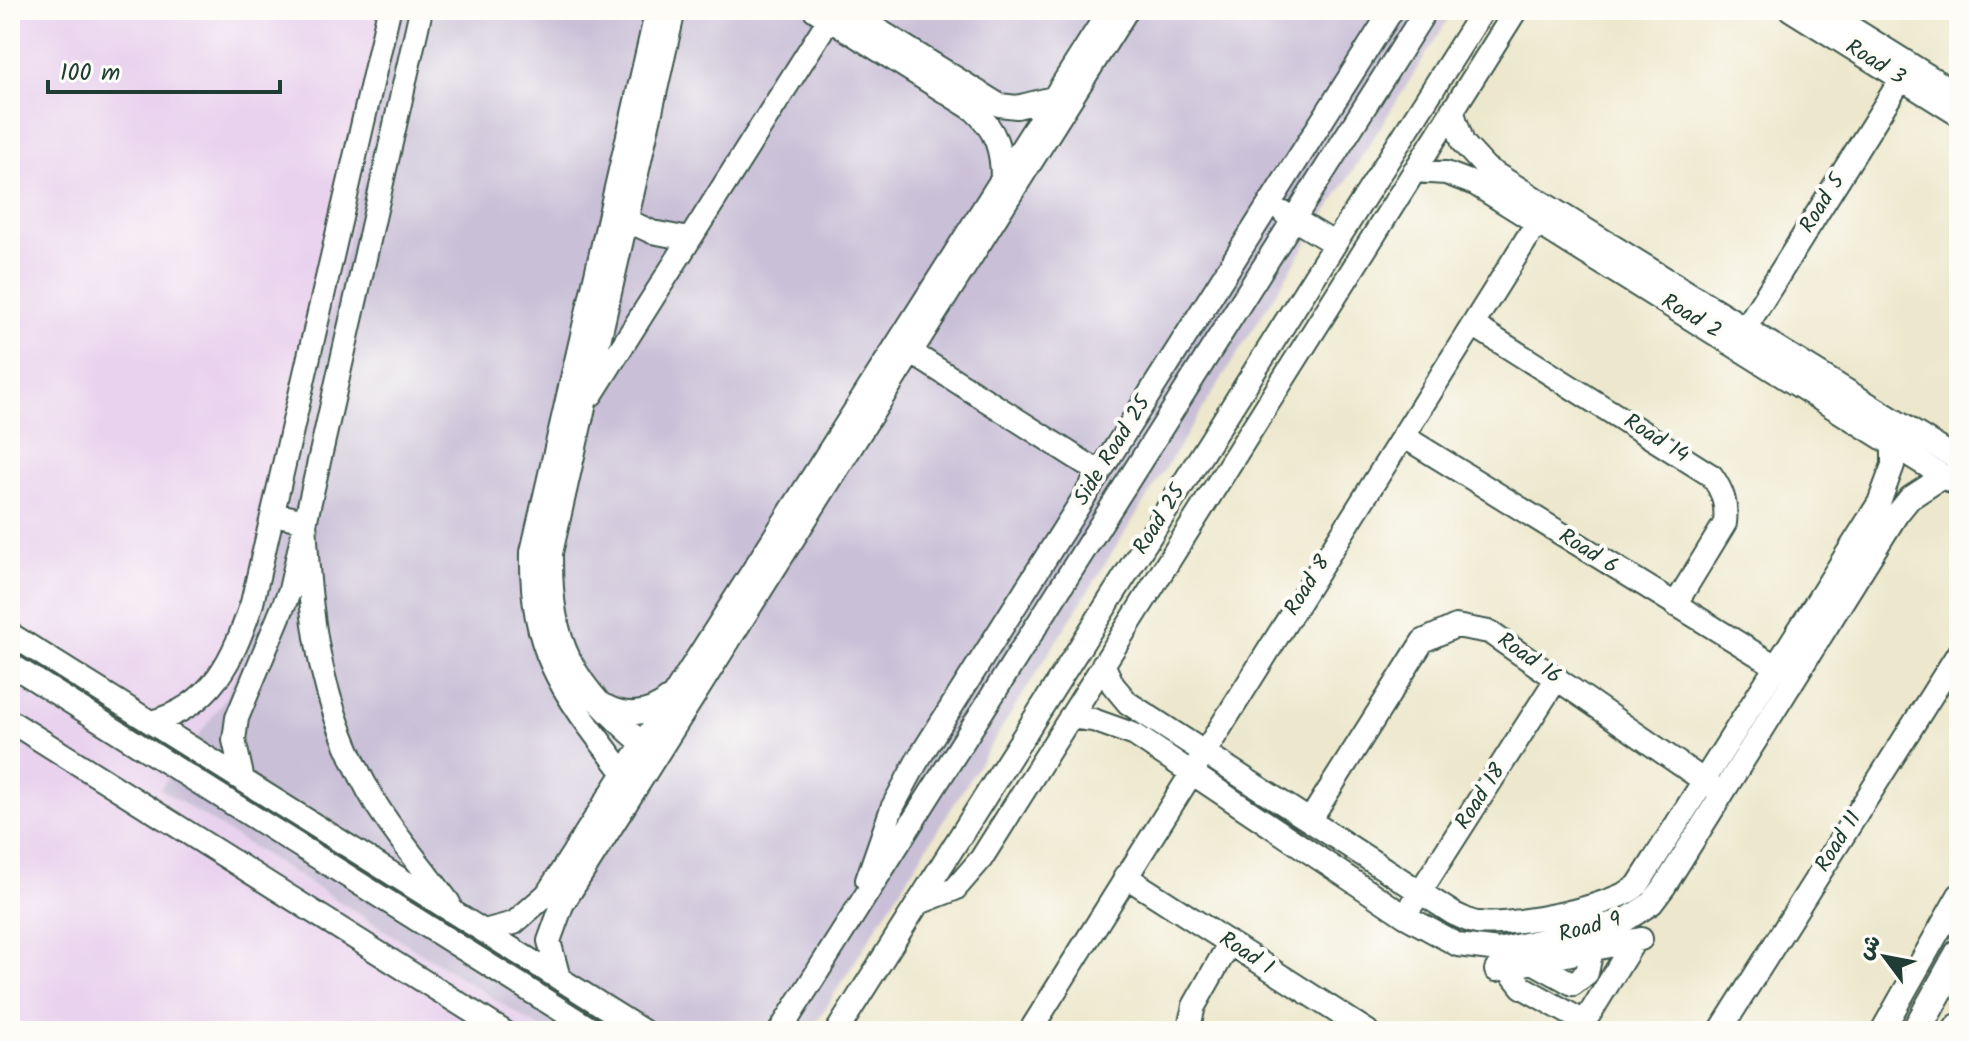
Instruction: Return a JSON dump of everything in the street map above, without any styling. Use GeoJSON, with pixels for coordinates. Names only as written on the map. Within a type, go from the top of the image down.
{"type":"FeatureCollection","features":[{"type":"Feature","properties":{"kind":"main road"},"geometry":{"type":"LineString","coordinates":[[1916,1031],[1959,954]]}},
{"type":"Feature","properties":{"kind":"street"},"geometry":{"type":"LineString","coordinates":[[151,722],[188,709],[218,681],[249,614],[389,10]]}},
{"type":"Feature","properties":{"kind":"street"},"geometry":{"type":"LineString","coordinates":[[243,780],[234,740],[237,718],[282,612],[421,10]]}},
{"type":"Feature","properties":{"kind":"street"},"geometry":{"type":"LineString","coordinates":[[643,744],[592,696],[548,630],[531,593],[532,552],[550,514],[653,62],[657,10]]}},
{"type":"Feature","properties":{"kind":"street"},"geometry":{"type":"LineString","coordinates":[[653,62],[674,10]]}},
{"type":"Feature","properties":{"kind":"street"},"geometry":{"type":"LineString","coordinates":[[1060,102],[1109,10]]}},
{"type":"Feature","properties":{"kind":"street"},"geometry":{"type":"LineString","coordinates":[[559,978],[551,960],[553,922],[682,697],[999,193],[1127,10]]}},
{"type":"Feature","properties":{"kind":"street","name":"Side Road 25"},"geometry":{"type":"LineString","coordinates":[[860,905],[892,808],[916,763],[1392,10]]}},
{"type":"Feature","properties":{"kind":"street"},"geometry":{"type":"LineString","coordinates":[[780,1031],[1426,10]]}},
{"type":"Feature","properties":{"kind":"street"},"geometry":{"type":"LineString","coordinates":[[919,903],[938,898],[968,877],[1516,10]]}},
{"type":"Feature","properties":{"kind":"street","name":"Road 3"},"geometry":{"type":"LineString","coordinates":[[1791,10],[1905,72],[1959,95]]}},
{"type":"Feature","properties":{"kind":"street","name":"Road 3"},"geometry":{"type":"LineString","coordinates":[[1823,10],[1959,115]]}},
{"type":"Feature","properties":{"kind":"street"},"geometry":{"type":"LineString","coordinates":[[575,402],[689,239],[830,13],[907,58],[999,105],[1017,107],[1060,102]]}},
{"type":"Feature","properties":{"kind":"street"},"geometry":{"type":"LineString","coordinates":[[1481,13],[1503,31]]}},
{"type":"Feature","properties":{"kind":"street","name":"Road 25"},"geometry":{"type":"LineString","coordinates":[[837,1031],[1481,13]]}},
{"type":"Feature","properties":{"kind":"street"},"geometry":{"type":"LineString","coordinates":[[907,58],[988,123],[998,140],[999,193]]}},
{"type":"Feature","properties":{"kind":"street","name":"Road 5"},"geometry":{"type":"LineString","coordinates":[[1741,336],[1905,72]]}},
{"type":"Feature","properties":{"kind":"street","name":"Road 2"},"geometry":{"type":"LineString","coordinates":[[1452,110],[1463,143],[1486,168],[1954,474]]}},
{"type":"Feature","properties":{"kind":"street","name":"Road 2"},"geometry":{"type":"LineString","coordinates":[[1414,171],[1461,178],[1536,224],[1741,336],[1893,444],[1954,474]]}},
{"type":"Feature","properties":{"kind":"street"},"geometry":{"type":"LineString","coordinates":[[601,289],[626,220],[628,174]]}},
{"type":"Feature","properties":{"kind":"street"},"geometry":{"type":"LineString","coordinates":[[1269,204],[1335,244]]}},
{"type":"Feature","properties":{"kind":"street"},"geometry":{"type":"LineString","coordinates":[[626,220],[652,232],[689,239]]}},
{"type":"Feature","properties":{"kind":"street","name":"Road 8"},"geometry":{"type":"LineString","coordinates":[[1030,1031],[1536,224]]}},
{"type":"Feature","properties":{"kind":"street","name":"Road 14"},"geometry":{"type":"LineString","coordinates":[[1473,325],[1712,476],[1722,490],[1725,523],[1675,605]]}},
{"type":"Feature","properties":{"kind":"street"},"geometry":{"type":"LineString","coordinates":[[904,348],[1099,472]]}},
{"type":"Feature","properties":{"kind":"street","name":"Road 6"},"geometry":{"type":"LineString","coordinates":[[1403,436],[1774,665]]}},
{"type":"Feature","properties":{"kind":"street","name":"Road 9"},"geometry":{"type":"LineString","coordinates":[[1103,664],[1113,685],[1128,703],[1420,893],[1474,923],[1498,924],[1615,901],[1638,885],[1702,779],[1879,503],[1893,465],[1893,444]]}},
{"type":"Feature","properties":{"kind":"street","name":"Road 9"},"geometry":{"type":"LineString","coordinates":[[1070,717],[1093,720],[1135,735],[1442,938],[1474,949],[1566,945],[1624,921],[1652,903],[1897,514],[1925,485],[1954,474]]}},
{"type":"Feature","properties":{"kind":"street"},"geometry":{"type":"LineString","coordinates":[[274,514],[305,521]]}},
{"type":"Feature","properties":{"kind":"street"},"geometry":{"type":"LineString","coordinates":[[305,521],[308,598],[316,653],[329,705],[351,758],[377,806],[458,915]]}},
{"type":"Feature","properties":{"kind":"street"},"geometry":{"type":"LineString","coordinates":[[1015,605],[1040,621]]}},
{"type":"Feature","properties":{"kind":"street","name":"Road 16"},"geometry":{"type":"LineString","coordinates":[[1310,820],[1423,641],[1439,631],[1456,626],[1489,632],[1721,792]]}},
{"type":"Feature","properties":{"kind":"street"},"geometry":{"type":"LineString","coordinates":[[548,630],[553,672],[624,773]]}},
{"type":"Feature","properties":{"kind":"street"},"geometry":{"type":"LineString","coordinates":[[10,634],[643,1031]]}},
{"type":"Feature","properties":{"kind":"street","name":"Road 11"},"geometry":{"type":"LineString","coordinates":[[1720,1031],[1959,652]]}},
{"type":"Feature","properties":{"kind":"street"},"geometry":{"type":"LineString","coordinates":[[10,664],[594,1031]]}},
{"type":"Feature","properties":{"kind":"street","name":"Road 18"},"geometry":{"type":"LineString","coordinates":[[1405,916],[1557,678]]}},
{"type":"Feature","properties":{"kind":"street"},"geometry":{"type":"LineString","coordinates":[[592,696],[609,709],[631,714],[651,710],[682,697]]}},
{"type":"Feature","properties":{"kind":"street"},"geometry":{"type":"LineString","coordinates":[[484,931],[514,923],[538,905],[643,744],[682,697]]}},
{"type":"Feature","properties":{"kind":"street"},"geometry":{"type":"LineString","coordinates":[[10,721],[503,1031]]}},
{"type":"Feature","properties":{"kind":"street","name":"Road 1"},"geometry":{"type":"LineString","coordinates":[[1125,876],[1367,1031]]}},
{"type":"Feature","properties":{"kind":"street"},"geometry":{"type":"LineString","coordinates":[[1882,1031],[1959,895]]}},
{"type":"Feature","properties":{"kind":"street"},"geometry":{"type":"LineString","coordinates":[[1641,939],[1589,1015],[1581,1020],[1522,987],[1502,969],[1533,962],[1566,945],[1592,949],[1641,939]]}},
{"type":"Feature","properties":{"kind":"street"},"geometry":{"type":"LineString","coordinates":[[1188,1031],[1194,1006],[1229,944]]}},
{"type":"Feature","properties":{"kind":"street"},"geometry":{"type":"LineString","coordinates":[[1533,962],[1573,984],[1587,973],[1592,949]]}},
{"type":"Feature","properties":{"kind":"shaded area"},"geometry":{"type":"Polygon","coordinates":[[[10,10],[401,10],[262,613],[227,696],[160,789],[545,1031],[10,1031],[10,10]]]}},
{"type":"Feature","properties":{"kind":"shaded area"},"geometry":{"type":"Polygon","coordinates":[[[401,10],[1454,10],[811,1031],[545,1031],[160,789],[227,696],[262,613],[401,10]]]}}]}
